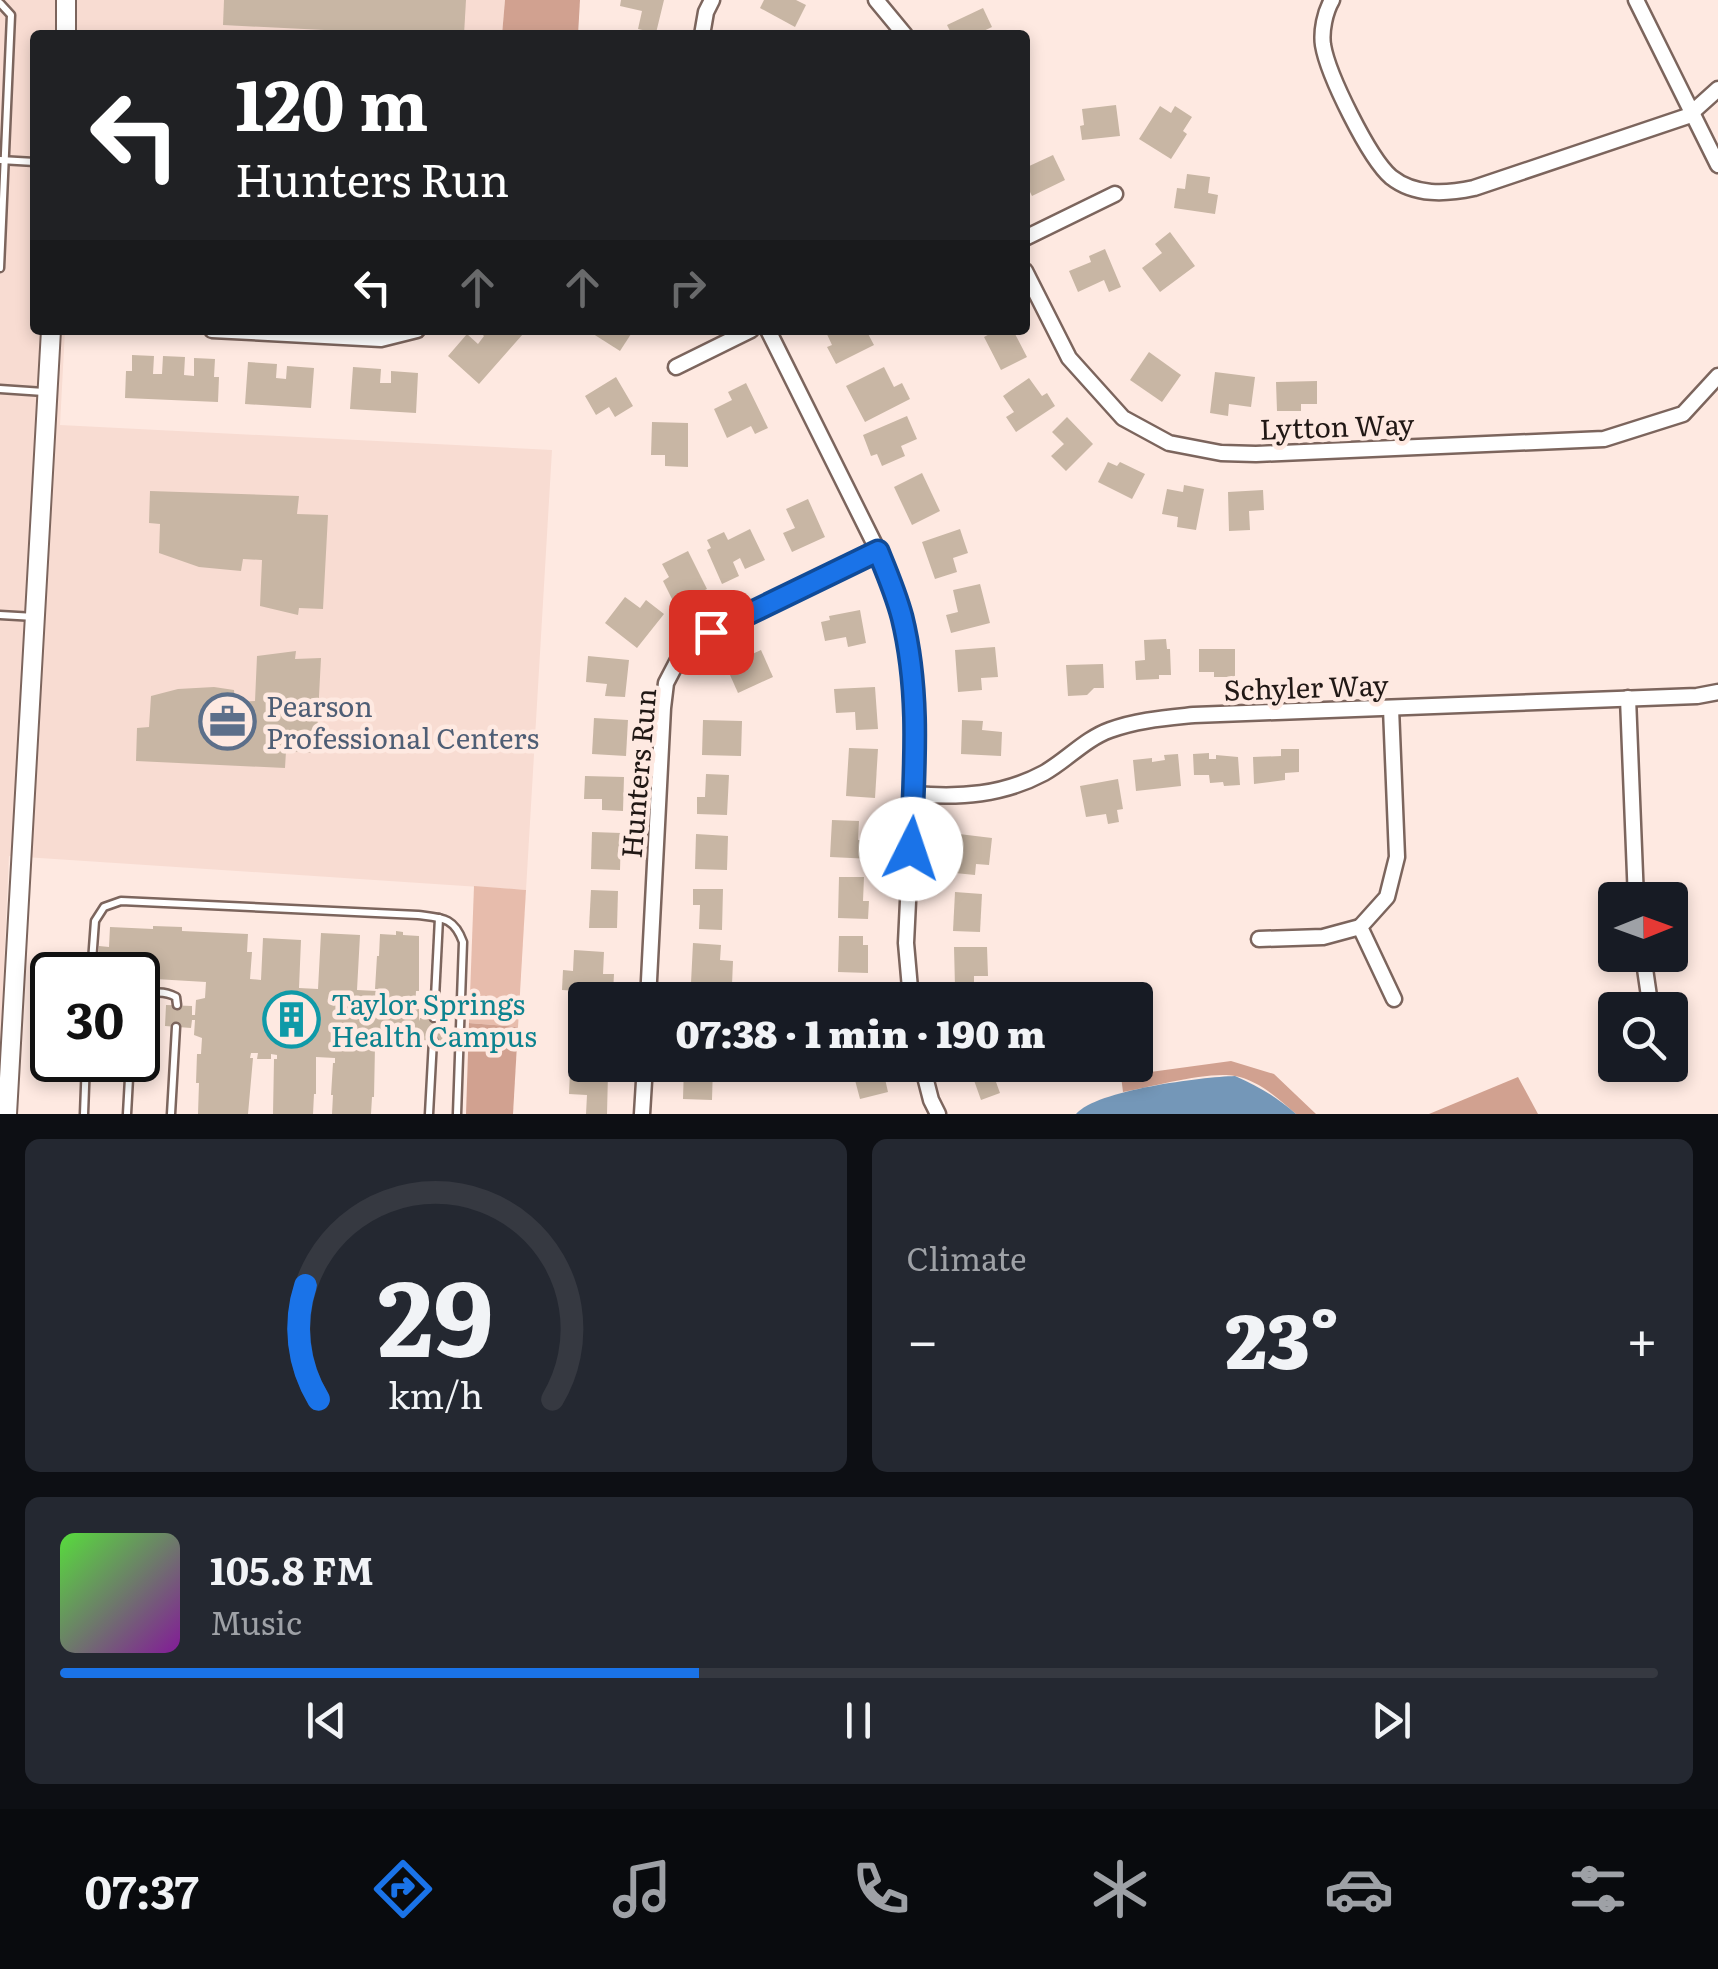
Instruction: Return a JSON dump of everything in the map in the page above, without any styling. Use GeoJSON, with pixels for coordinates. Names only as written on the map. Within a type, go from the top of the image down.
{"type":"FeatureCollection","features":[{"type":"Feature","properties":{"kind":"main road"},"geometry":{"type":"LineString","coordinates":[[66,0],[66,30]]}},
{"type":"Feature","properties":{"kind":"main road"},"geometry":{"type":"LineString","coordinates":[[7,1114],[9,953],[36,618],[51,335]]}},
{"type":"Feature","properties":{"kind":"street"},"geometry":{"type":"LineString","coordinates":[[703,30],[712,0]]}},
{"type":"Feature","properties":{"kind":"street"},"geometry":{"type":"LineString","coordinates":[[876,0],[901,30]]}},
{"type":"Feature","properties":{"kind":"street"},"geometry":{"type":"LineString","coordinates":[[1332,0],[1326,10],[1322,43],[1332,74],[1372,154],[1392,178],[1420,191],[1447,194],[1474,188],[1692,113],[1718,89]]}},
{"type":"Feature","properties":{"kind":"street"},"geometry":{"type":"LineString","coordinates":[[1636,0],[1718,166]]}},
{"type":"Feature","properties":{"kind":"street"},"geometry":{"type":"LineString","coordinates":[[1030,236],[1115,194]]}},
{"type":"Feature","properties":{"kind":"street","name":"Lytton Way"},"geometry":{"type":"LineString","coordinates":[[1030,280],[1069,358],[1123,418],[1169,443],[1221,453],[1604,438],[1682,414],[1718,376]]}},
{"type":"Feature","properties":{"kind":"street"},"geometry":{"type":"LineString","coordinates":[[326,335],[381,339],[397,335]]}},
{"type":"Feature","properties":{"kind":"street"},"geometry":{"type":"LineString","coordinates":[[676,367],[741,335]]}},
{"type":"Feature","properties":{"kind":"street"},"geometry":{"type":"LineString","coordinates":[[770,335],[878,551],[902,615],[913,680],[916,735],[906,943],[909,982]]}},
{"type":"Feature","properties":{"kind":"street","name":"Hunters Run"},"geometry":{"type":"LineString","coordinates":[[649,982],[663,708],[666,683],[678,660],[711,632],[878,551]]}},
{"type":"Feature","properties":{"kind":"street","name":"Schyler Way"},"geometry":{"type":"LineString","coordinates":[[914,794],[944,797],[996,793],[1044,773],[1107,731],[1146,720],[1718,692]]}},
{"type":"Feature","properties":{"kind":"street"},"geometry":{"type":"LineString","coordinates":[[1628,698],[1635,882]]}},
{"type":"Feature","properties":{"kind":"street"},"geometry":{"type":"LineString","coordinates":[[1259,940],[1323,937],[1360,926],[1387,896],[1397,857],[1391,708]]}},
{"type":"Feature","properties":{"kind":"street"},"geometry":{"type":"LineString","coordinates":[[1360,926],[1394,999]]}},
{"type":"Feature","properties":{"kind":"street"},"geometry":{"type":"LineString","coordinates":[[642,1114],[643,1082]]}},
{"type":"Feature","properties":{"kind":"street"},"geometry":{"type":"LineString","coordinates":[[927,1082],[938,1114]]}},
{"type":"Feature","properties":{"kind":"lane"},"geometry":{"type":"LineString","coordinates":[[0,3],[11,15],[0,268]]}},
{"type":"Feature","properties":{"kind":"lane"},"geometry":{"type":"LineString","coordinates":[[3,160],[30,162]]}},
{"type":"Feature","properties":{"kind":"lane"},"geometry":{"type":"LineString","coordinates":[[0,389],[48,393]]}},
{"type":"Feature","properties":{"kind":"lane"},"geometry":{"type":"LineString","coordinates":[[0,615],[36,618]]}},
{"type":"Feature","properties":{"kind":"lane"},"geometry":{"type":"LineString","coordinates":[[92,952],[95,920],[104,907],[121,902],[438,918],[458,928],[463,942],[457,1114]]}},
{"type":"Feature","properties":{"kind":"lane"},"geometry":{"type":"LineString","coordinates":[[434,1018],[438,918]]}},
{"type":"Feature","properties":{"kind":"lane"},"geometry":{"type":"LineString","coordinates":[[160,993],[176,997],[177,1006]]}},
{"type":"Feature","properties":{"kind":"lane"},"geometry":{"type":"LineString","coordinates":[[171,1114],[176,1027]]}},
{"type":"Feature","properties":{"kind":"lane"},"geometry":{"type":"LineString","coordinates":[[429,1114],[432,1040]]}},
{"type":"Feature","properties":{"kind":"lane"},"geometry":{"type":"LineString","coordinates":[[84,1114],[85,1082]]}},
{"type":"Feature","properties":{"kind":"lane"},"geometry":{"type":"LineString","coordinates":[[127,1114],[129,1082]]}},
{"type":"Feature","properties":{"kind":"shaded area"},"geometry":{"type":"Polygon","coordinates":[[[0,0],[505,0],[502,30],[30,30],[30,335],[65,335],[60,425],[552,450],[526,890],[9,856],[0,1053],[0,0]]]}},
{"type":"Feature","properties":{"kind":"shaded area"},"geometry":{"type":"Polygon","coordinates":[[[505,0],[580,0],[578,30],[502,30],[505,0]]]}},
{"type":"Feature","properties":{"kind":"shaded area"},"geometry":{"type":"Polygon","coordinates":[[[474,886],[526,890],[518,1027],[469,1023],[474,886]]]}},
{"type":"Feature","properties":{"kind":"shaded area"},"geometry":{"type":"Polygon","coordinates":[[[469,1023],[518,1027],[513,1114],[466,1114],[469,1023]]]}},
{"type":"Feature","properties":{"kind":"shaded area"},"geometry":{"type":"Polygon","coordinates":[[[1231,1061],[1274,1074],[1316,1114],[1296,1114],[1260,1086],[1235,1076],[1195,1078],[1123,1092],[1122,1082],[1153,1082],[1153,1072],[1231,1061]]]}},
{"type":"Feature","properties":{"kind":"shaded area"},"geometry":{"type":"Polygon","coordinates":[[[1518,1077],[1538,1114],[1429,1114],[1518,1077]]]}},
{"type":"Feature","properties":{"kind":"water"},"geometry":{"type":"Polygon","coordinates":[[[1235,1076],[1267,1092],[1296,1114],[1076,1114],[1126,1092],[1235,1076]]]}},
{"type":"Feature","properties":{"kind":"building"},"geometry":{"type":"Polygon","coordinates":[[[224,0],[466,0],[464,30],[223,25],[224,0]]]}},
{"type":"Feature","properties":{"kind":"building"},"geometry":{"type":"Polygon","coordinates":[[[621,0],[664,0],[657,30],[638,29],[642,11],[620,6],[621,0]]]}},
{"type":"Feature","properties":{"kind":"building"},"geometry":{"type":"Polygon","coordinates":[[[764,0],[796,0],[806,5],[795,27],[760,8],[764,0]]]}},
{"type":"Feature","properties":{"kind":"building"},"geometry":{"type":"Polygon","coordinates":[[[983,8],[992,27],[950,30],[947,25],[983,8]]]}},
{"type":"Feature","properties":{"kind":"building"},"geometry":{"type":"Polygon","coordinates":[[[1116,105],[1120,136],[1082,140],[1082,109],[1116,105]]]}},
{"type":"Feature","properties":{"kind":"building"},"geometry":{"type":"Polygon","coordinates":[[[1160,106],[1171,113],[1175,106],[1192,117],[1183,131],[1187,134],[1171,159],[1139,139],[1160,106]]]}},
{"type":"Feature","properties":{"kind":"building"},"geometry":{"type":"Polygon","coordinates":[[[1053,155],[1065,180],[1032,196],[1030,166],[1053,155]]]}},
{"type":"Feature","properties":{"kind":"building"},"geometry":{"type":"Polygon","coordinates":[[[1187,174],[1210,177],[1208,193],[1218,195],[1215,214],[1174,208],[1177,188],[1185,189],[1187,174]]]}},
{"type":"Feature","properties":{"kind":"building"},"geometry":{"type":"Polygon","coordinates":[[[1170,232],[1195,266],[1160,292],[1142,268],[1162,253],[1155,244],[1170,232]]]}},
{"type":"Feature","properties":{"kind":"building"},"geometry":{"type":"Polygon","coordinates":[[[1105,249],[1121,287],[1109,292],[1104,280],[1078,292],[1069,271],[1091,262],[1089,256],[1105,249]]]}},
{"type":"Feature","properties":{"kind":"building"},"geometry":{"type":"Polygon","coordinates":[[[466,335],[478,344],[484,336],[522,335],[479,384],[448,356],[466,335]]]}},
{"type":"Feature","properties":{"kind":"building"},"geometry":{"type":"Polygon","coordinates":[[[595,335],[630,335],[620,351],[595,335]]]}},
{"type":"Feature","properties":{"kind":"building"},"geometry":{"type":"Polygon","coordinates":[[[827,335],[869,335],[874,345],[836,364],[827,347],[832,345],[827,335]]]}},
{"type":"Feature","properties":{"kind":"building"},"geometry":{"type":"Polygon","coordinates":[[[1016,335],[1027,357],[1001,370],[984,337],[1016,335]]]}},
{"type":"Feature","properties":{"kind":"building"},"geometry":{"type":"Polygon","coordinates":[[[1149,352],[1181,375],[1162,402],[1130,380],[1149,352]]]}},
{"type":"Feature","properties":{"kind":"building"},"geometry":{"type":"Polygon","coordinates":[[[132,355],[154,356],[153,374],[162,374],[163,356],[185,357],[184,375],[194,376],[194,358],[215,359],[218,402],[125,398],[126,371],[132,371],[132,355]]]}},
{"type":"Feature","properties":{"kind":"building"},"geometry":{"type":"Polygon","coordinates":[[[248,362],[277,364],[276,378],[286,379],[287,366],[314,368],[311,408],[245,404],[248,362]]]}},
{"type":"Feature","properties":{"kind":"building"},"geometry":{"type":"Polygon","coordinates":[[[353,367],[381,369],[380,383],[391,383],[391,371],[418,373],[416,413],[350,409],[353,367]]]}},
{"type":"Feature","properties":{"kind":"building"},"geometry":{"type":"Polygon","coordinates":[[[884,367],[894,387],[902,383],[910,399],[865,422],[846,386],[884,367]]]}},
{"type":"Feature","properties":{"kind":"building"},"geometry":{"type":"Polygon","coordinates":[[[1215,372],[1255,377],[1251,407],[1229,404],[1228,416],[1210,413],[1215,372]]]}},
{"type":"Feature","properties":{"kind":"building"},"geometry":{"type":"Polygon","coordinates":[[[616,377],[633,406],[615,417],[609,407],[596,415],[585,396],[616,377]]]}},
{"type":"Feature","properties":{"kind":"building"},"geometry":{"type":"Polygon","coordinates":[[[1029,378],[1055,406],[1016,432],[1006,417],[1014,412],[1003,396],[1029,378]]]}},
{"type":"Feature","properties":{"kind":"building"},"geometry":{"type":"Polygon","coordinates":[[[1317,381],[1317,404],[1301,404],[1301,411],[1277,411],[1276,382],[1317,381]]]}},
{"type":"Feature","properties":{"kind":"building"},"geometry":{"type":"Polygon","coordinates":[[[746,383],[768,428],[755,434],[751,426],[727,438],[714,409],[732,400],[728,392],[746,383]]]}},
{"type":"Feature","properties":{"kind":"building"},"geometry":{"type":"Polygon","coordinates":[[[907,416],[917,439],[901,446],[905,456],[882,466],[877,454],[871,456],[863,435],[907,416]]]}},
{"type":"Feature","properties":{"kind":"building"},"geometry":{"type":"Polygon","coordinates":[[[1067,417],[1093,444],[1066,471],[1051,456],[1064,444],[1052,432],[1067,417]]]}},
{"type":"Feature","properties":{"kind":"building"},"geometry":{"type":"Polygon","coordinates":[[[652,422],[688,423],[688,467],[665,466],[665,455],[651,455],[652,422]]]}},
{"type":"Feature","properties":{"kind":"building"},"geometry":{"type":"Polygon","coordinates":[[[1108,462],[1117,466],[1120,462],[1145,474],[1132,499],[1098,482],[1108,462]]]}},
{"type":"Feature","properties":{"kind":"building"},"geometry":{"type":"Polygon","coordinates":[[[922,473],[940,511],[912,525],[894,487],[922,473]]]}},
{"type":"Feature","properties":{"kind":"building"},"geometry":{"type":"Polygon","coordinates":[[[1184,485],[1204,489],[1196,530],[1177,527],[1178,517],[1162,514],[1167,489],[1183,492],[1184,485]]]}},
{"type":"Feature","properties":{"kind":"building"},"geometry":{"type":"Polygon","coordinates":[[[1263,490],[1264,510],[1249,511],[1250,530],[1229,531],[1228,492],[1263,490]]]}},
{"type":"Feature","properties":{"kind":"building"},"geometry":{"type":"Polygon","coordinates":[[[150,491],[299,496],[297,514],[328,515],[323,609],[299,608],[298,615],[260,606],[262,560],[243,559],[241,571],[199,567],[159,553],[160,524],[149,523],[150,491]]]}},
{"type":"Feature","properties":{"kind":"building"},"geometry":{"type":"Polygon","coordinates":[[[808,499],[825,537],[792,552],[783,533],[795,528],[786,509],[808,499]]]}},
{"type":"Feature","properties":{"kind":"building"},"geometry":{"type":"Polygon","coordinates":[[[750,529],[765,560],[745,569],[740,558],[733,562],[739,576],[722,584],[707,550],[711,548],[707,540],[724,532],[728,540],[750,529]]]}},
{"type":"Feature","properties":{"kind":"building"},"geometry":{"type":"Polygon","coordinates":[[[960,529],[968,553],[953,558],[957,572],[935,579],[922,542],[960,529]]]}},
{"type":"Feature","properties":{"kind":"building"},"geometry":{"type":"Polygon","coordinates":[[[688,551],[707,589],[675,605],[663,581],[669,577],[662,564],[688,551]]]}},
{"type":"Feature","properties":{"kind":"building"},"geometry":{"type":"Polygon","coordinates":[[[980,584],[990,623],[951,633],[946,615],[958,612],[953,590],[980,584]]]}},
{"type":"Feature","properties":{"kind":"building"},"geometry":{"type":"Polygon","coordinates":[[[625,597],[640,608],[646,600],[664,614],[637,648],[605,623],[625,597]]]}},
{"type":"Feature","properties":{"kind":"building"},"geometry":{"type":"Polygon","coordinates":[[[860,610],[866,643],[848,647],[846,637],[825,641],[821,622],[830,620],[829,616],[860,610]]]}},
{"type":"Feature","properties":{"kind":"building"},"geometry":{"type":"Polygon","coordinates":[[[1166,639],[1171,675],[1136,680],[1135,661],[1145,660],[1144,640],[1166,639]]]}},
{"type":"Feature","properties":{"kind":"building"},"geometry":{"type":"Polygon","coordinates":[[[995,647],[998,677],[981,678],[982,690],[958,692],[955,650],[995,647]]]}},
{"type":"Feature","properties":{"kind":"building"},"geometry":{"type":"Polygon","coordinates":[[[1199,649],[1235,649],[1235,677],[1199,672],[1199,649]]]}},
{"type":"Feature","properties":{"kind":"building"},"geometry":{"type":"Polygon","coordinates":[[[761,650],[773,677],[738,693],[726,666],[761,650]]]}},
{"type":"Feature","properties":{"kind":"building"},"geometry":{"type":"Polygon","coordinates":[[[296,651],[295,659],[321,658],[316,753],[286,751],[285,768],[136,761],[137,728],[149,727],[151,696],[178,689],[214,687],[234,690],[235,702],[255,701],[257,656],[296,651]]]}},
{"type":"Feature","properties":{"kind":"building"},"geometry":{"type":"Polygon","coordinates":[[[588,656],[629,660],[625,697],[605,696],[607,684],[586,682],[588,656]]]}},
{"type":"Feature","properties":{"kind":"building"},"geometry":{"type":"Polygon","coordinates":[[[1103,664],[1104,688],[1094,688],[1087,695],[1068,696],[1066,665],[1103,664]]]}},
{"type":"Feature","properties":{"kind":"building"},"geometry":{"type":"Polygon","coordinates":[[[875,687],[878,729],[856,730],[855,712],[836,713],[834,689],[875,687]]]}},
{"type":"Feature","properties":{"kind":"building"},"geometry":{"type":"Polygon","coordinates":[[[594,718],[628,720],[626,756],[592,754],[594,718]]]}},
{"type":"Feature","properties":{"kind":"building"},"geometry":{"type":"Polygon","coordinates":[[[703,720],[742,721],[741,756],[702,755],[703,720]]]}},
{"type":"Feature","properties":{"kind":"building"},"geometry":{"type":"Polygon","coordinates":[[[962,720],[983,721],[982,730],[1002,732],[1001,756],[961,754],[962,720]]]}},
{"type":"Feature","properties":{"kind":"building"},"geometry":{"type":"Polygon","coordinates":[[[849,748],[878,749],[875,798],[846,796],[849,748]]]}},
{"type":"Feature","properties":{"kind":"building"},"geometry":{"type":"Polygon","coordinates":[[[1281,749],[1299,749],[1299,772],[1285,773],[1285,780],[1254,784],[1253,757],[1281,756],[1281,749]]]}},
{"type":"Feature","properties":{"kind":"building"},"geometry":{"type":"Polygon","coordinates":[[[1209,753],[1209,759],[1216,759],[1216,755],[1238,757],[1240,785],[1210,783],[1209,775],[1194,775],[1193,754],[1209,753]]]}},
{"type":"Feature","properties":{"kind":"building"},"geometry":{"type":"Polygon","coordinates":[[[1178,754],[1181,786],[1136,791],[1133,760],[1152,758],[1152,762],[1165,760],[1164,755],[1178,754]]]}},
{"type":"Feature","properties":{"kind":"building"},"geometry":{"type":"Polygon","coordinates":[[[706,774],[729,775],[727,815],[697,814],[697,797],[705,797],[706,774]]]}},
{"type":"Feature","properties":{"kind":"building"},"geometry":{"type":"Polygon","coordinates":[[[585,776],[624,777],[623,811],[602,810],[602,799],[584,799],[585,776]]]}},
{"type":"Feature","properties":{"kind":"building"},"geometry":{"type":"Polygon","coordinates":[[[1118,779],[1123,809],[1117,810],[1119,822],[1108,824],[1106,814],[1086,817],[1080,786],[1118,779]]]}},
{"type":"Feature","properties":{"kind":"building"},"geometry":{"type":"Polygon","coordinates":[[[832,820],[859,821],[858,840],[872,841],[872,859],[830,857],[832,820]]]}},
{"type":"Feature","properties":{"kind":"building"},"geometry":{"type":"Polygon","coordinates":[[[592,832],[621,833],[620,870],[591,869],[592,832]]]}},
{"type":"Feature","properties":{"kind":"building"},"geometry":{"type":"Polygon","coordinates":[[[696,834],[728,836],[727,870],[695,869],[696,834]]]}},
{"type":"Feature","properties":{"kind":"building"},"geometry":{"type":"Polygon","coordinates":[[[959,834],[992,838],[989,865],[976,864],[975,875],[955,873],[959,834]]]}},
{"type":"Feature","properties":{"kind":"building"},"geometry":{"type":"Polygon","coordinates":[[[839,877],[864,877],[863,901],[869,901],[868,919],[838,918],[839,877]]]}},
{"type":"Feature","properties":{"kind":"building"},"geometry":{"type":"Polygon","coordinates":[[[693,889],[723,889],[722,930],[699,929],[700,905],[693,905],[693,889]]]}},
{"type":"Feature","properties":{"kind":"building"},"geometry":{"type":"Polygon","coordinates":[[[591,890],[618,891],[617,928],[589,928],[591,890]]]}},
{"type":"Feature","properties":{"kind":"building"},"geometry":{"type":"Polygon","coordinates":[[[955,892],[982,894],[980,932],[953,931],[955,892]]]}},
{"type":"Feature","properties":{"kind":"building","name":"Taylor Springs Health Campus"},"geometry":{"type":"Polygon","coordinates":[[[110,927],[182,927],[182,931],[248,934],[247,952],[252,952],[250,979],[261,980],[263,938],[301,940],[299,988],[318,989],[321,933],[360,935],[357,990],[377,991],[380,934],[396,935],[396,931],[419,936],[419,991],[415,1009],[419,1009],[419,1021],[448,1019],[446,1041],[420,1040],[418,1036],[417,1048],[375,1046],[371,1114],[332,1114],[335,1058],[316,1057],[313,1114],[273,1114],[277,1055],[257,1059],[258,1053],[251,1053],[248,1114],[198,1114],[197,1054],[201,1054],[202,1038],[194,1035],[195,1020],[191,1028],[165,1026],[166,1005],[192,1006],[195,1015],[196,1000],[205,998],[206,982],[160,979],[160,952],[99,952],[99,946],[109,947],[110,927]]]}},
{"type":"Feature","properties":{"kind":"building"},"geometry":{"type":"Polygon","coordinates":[[[839,936],[863,936],[863,945],[868,945],[868,973],[838,972],[839,936]]]}},
{"type":"Feature","properties":{"kind":"building"},"geometry":{"type":"Polygon","coordinates":[[[693,943],[721,945],[720,960],[733,961],[732,982],[691,982],[693,943]]]}},
{"type":"Feature","properties":{"kind":"building"},"geometry":{"type":"Polygon","coordinates":[[[954,947],[987,947],[988,976],[974,976],[974,982],[955,982],[954,947]]]}},
{"type":"Feature","properties":{"kind":"building"},"geometry":{"type":"Polygon","coordinates":[[[574,950],[604,952],[603,974],[614,974],[614,982],[568,982],[568,990],[562,990],[563,970],[573,971],[574,950]]]}},
{"type":"Feature","properties":{"kind":"building"},"geometry":{"type":"Polygon","coordinates":[[[570,1082],[608,1082],[607,1114],[586,1114],[587,1095],[569,1094],[570,1082]]]}},
{"type":"Feature","properties":{"kind":"building"},"geometry":{"type":"Polygon","coordinates":[[[684,1082],[713,1082],[712,1100],[683,1099],[684,1082]]]}},
{"type":"Feature","properties":{"kind":"building"},"geometry":{"type":"Polygon","coordinates":[[[856,1082],[886,1082],[888,1092],[860,1099],[856,1082]]]}},
{"type":"Feature","properties":{"kind":"building"},"geometry":{"type":"Polygon","coordinates":[[[975,1082],[996,1082],[1000,1093],[981,1100],[975,1082]]]}},
{"type":"Feature","properties":{"kind":"place","name":"Pearson Professional Centers"},"geometry":{"type":"Point","coordinates":[227,721]}},
{"type":"Feature","properties":{"kind":"place","name":"Taylor Springs Health Campus"},"geometry":{"type":"Point","coordinates":[292,1019]}},
{"type":"Feature","properties":{"kind":"route"},"geometry":{"type":"LineString","coordinates":[[711,632],[878,551],[902,615],[913,680],[916,735],[911,849]]}}]}
